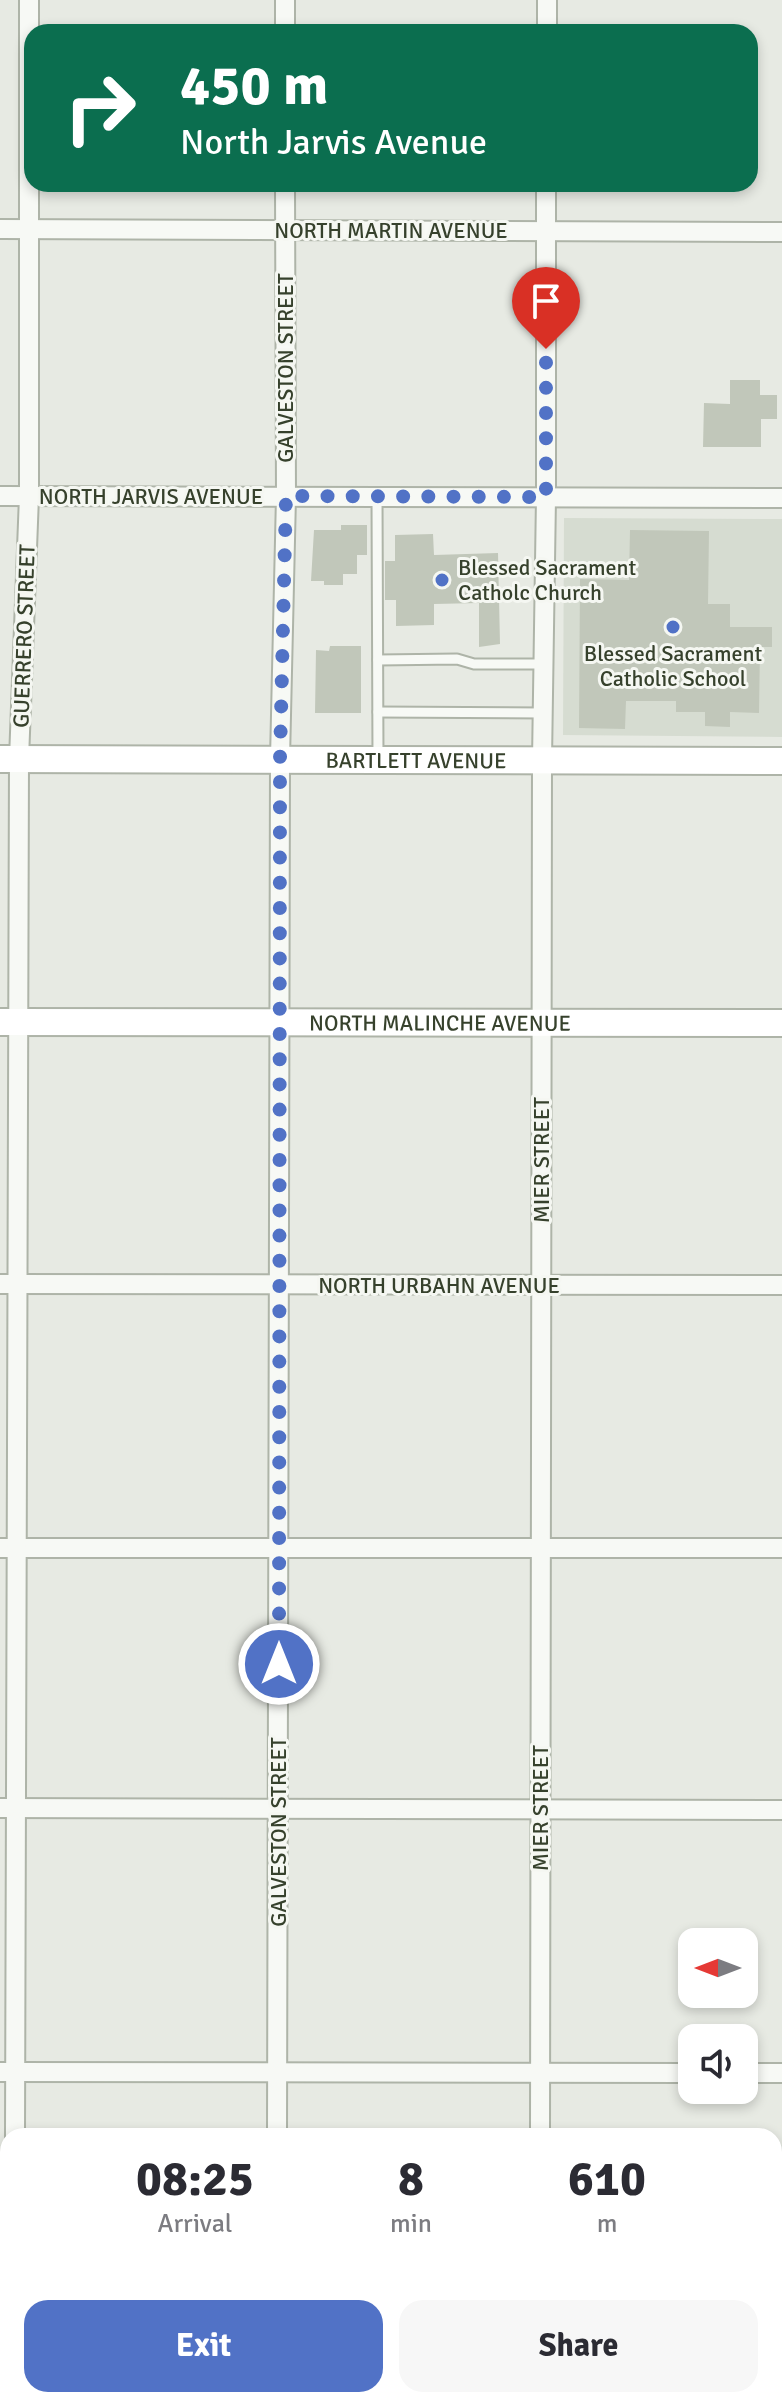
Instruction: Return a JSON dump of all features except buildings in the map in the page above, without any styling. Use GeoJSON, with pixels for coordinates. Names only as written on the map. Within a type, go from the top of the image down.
{"type":"FeatureCollection","features":[{"type":"Feature","properties":{"kind":"main road","name":"BARTLETT AVENUE"},"geometry":{"type":"LineString","coordinates":[[10,759],[782,761]]}},
{"type":"Feature","properties":{"kind":"main road","name":"NORTH MALINCHE AVENUE"},"geometry":{"type":"LineString","coordinates":[[10,1022],[782,1023]]}},
{"type":"Feature","properties":{"kind":"street","name":"GUERRERO STREET"},"geometry":{"type":"LineString","coordinates":[[29,0],[29,24]]}},
{"type":"Feature","properties":{"kind":"street"},"geometry":{"type":"LineString","coordinates":[[285,0],[285,24]]}},
{"type":"Feature","properties":{"kind":"street"},"geometry":{"type":"LineString","coordinates":[[547,0],[547,24]]}},
{"type":"Feature","properties":{"kind":"street","name":"GUERRERO STREET"},"geometry":{"type":"LineString","coordinates":[[14,2128],[8,2072],[10,759],[29,496],[29,192]]}},
{"type":"Feature","properties":{"kind":"street","name":"GALVESTON STREET"},"geometry":{"type":"LineString","coordinates":[[277,2128],[280,759],[286,496],[285,192]]}},
{"type":"Feature","properties":{"kind":"street","name":"MIER STREET"},"geometry":{"type":"LineString","coordinates":[[540,2128],[546,192]]}},
{"type":"Feature","properties":{"kind":"street","name":"NORTH MARTIN AVENUE"},"geometry":{"type":"LineString","coordinates":[[0,229],[782,232]]}},
{"type":"Feature","properties":{"kind":"street","name":"NORTH JARVIS AVENUE"},"geometry":{"type":"LineString","coordinates":[[0,496],[782,498]]}},
{"type":"Feature","properties":{"kind":"street","name":"NORTH URBAHN AVENUE"},"geometry":{"type":"LineString","coordinates":[[9,1284],[782,1285]]}},
{"type":"Feature","properties":{"kind":"street"},"geometry":{"type":"LineString","coordinates":[[9,1548],[782,1548]]}},
{"type":"Feature","properties":{"kind":"street"},"geometry":{"type":"LineString","coordinates":[[8,1808],[782,1810]]}},
{"type":"Feature","properties":{"kind":"street"},"geometry":{"type":"LineString","coordinates":[[8,2072],[678,2073]]}},
{"type":"Feature","properties":{"kind":"street"},"geometry":{"type":"LineString","coordinates":[[758,2073],[782,2073]]}},
{"type":"Feature","properties":{"kind":"lane"},"geometry":{"type":"LineString","coordinates":[[377,497],[378,760]]}},
{"type":"Feature","properties":{"kind":"lane"},"geometry":{"type":"LineString","coordinates":[[378,660],[457,659],[474,664],[543,664]]}},
{"type":"Feature","properties":{"kind":"lane"},"geometry":{"type":"LineString","coordinates":[[378,712],[542,713]]}},
{"type":"Feature","properties":{"kind":"shaded area","name":"Blessed Sacrament Catholic School"},"geometry":{"type":"Polygon","coordinates":[[[564,518],[782,519],[782,737],[563,735],[564,518]]]}},
{"type":"Feature","properties":{"kind":"place","name":"Blessed Sacrament Catholc Church"},"geometry":{"type":"Point","coordinates":[442,580]}},
{"type":"Feature","properties":{"kind":"place","name":"Blessed Sacrament Catholic School"},"geometry":{"type":"Point","coordinates":[673,627]}},
{"type":"Feature","properties":{"kind":"route"},"geometry":{"type":"LineString","coordinates":[[279,1664],[280,759],[286,496],[546,497],[546,349]]}}]}
